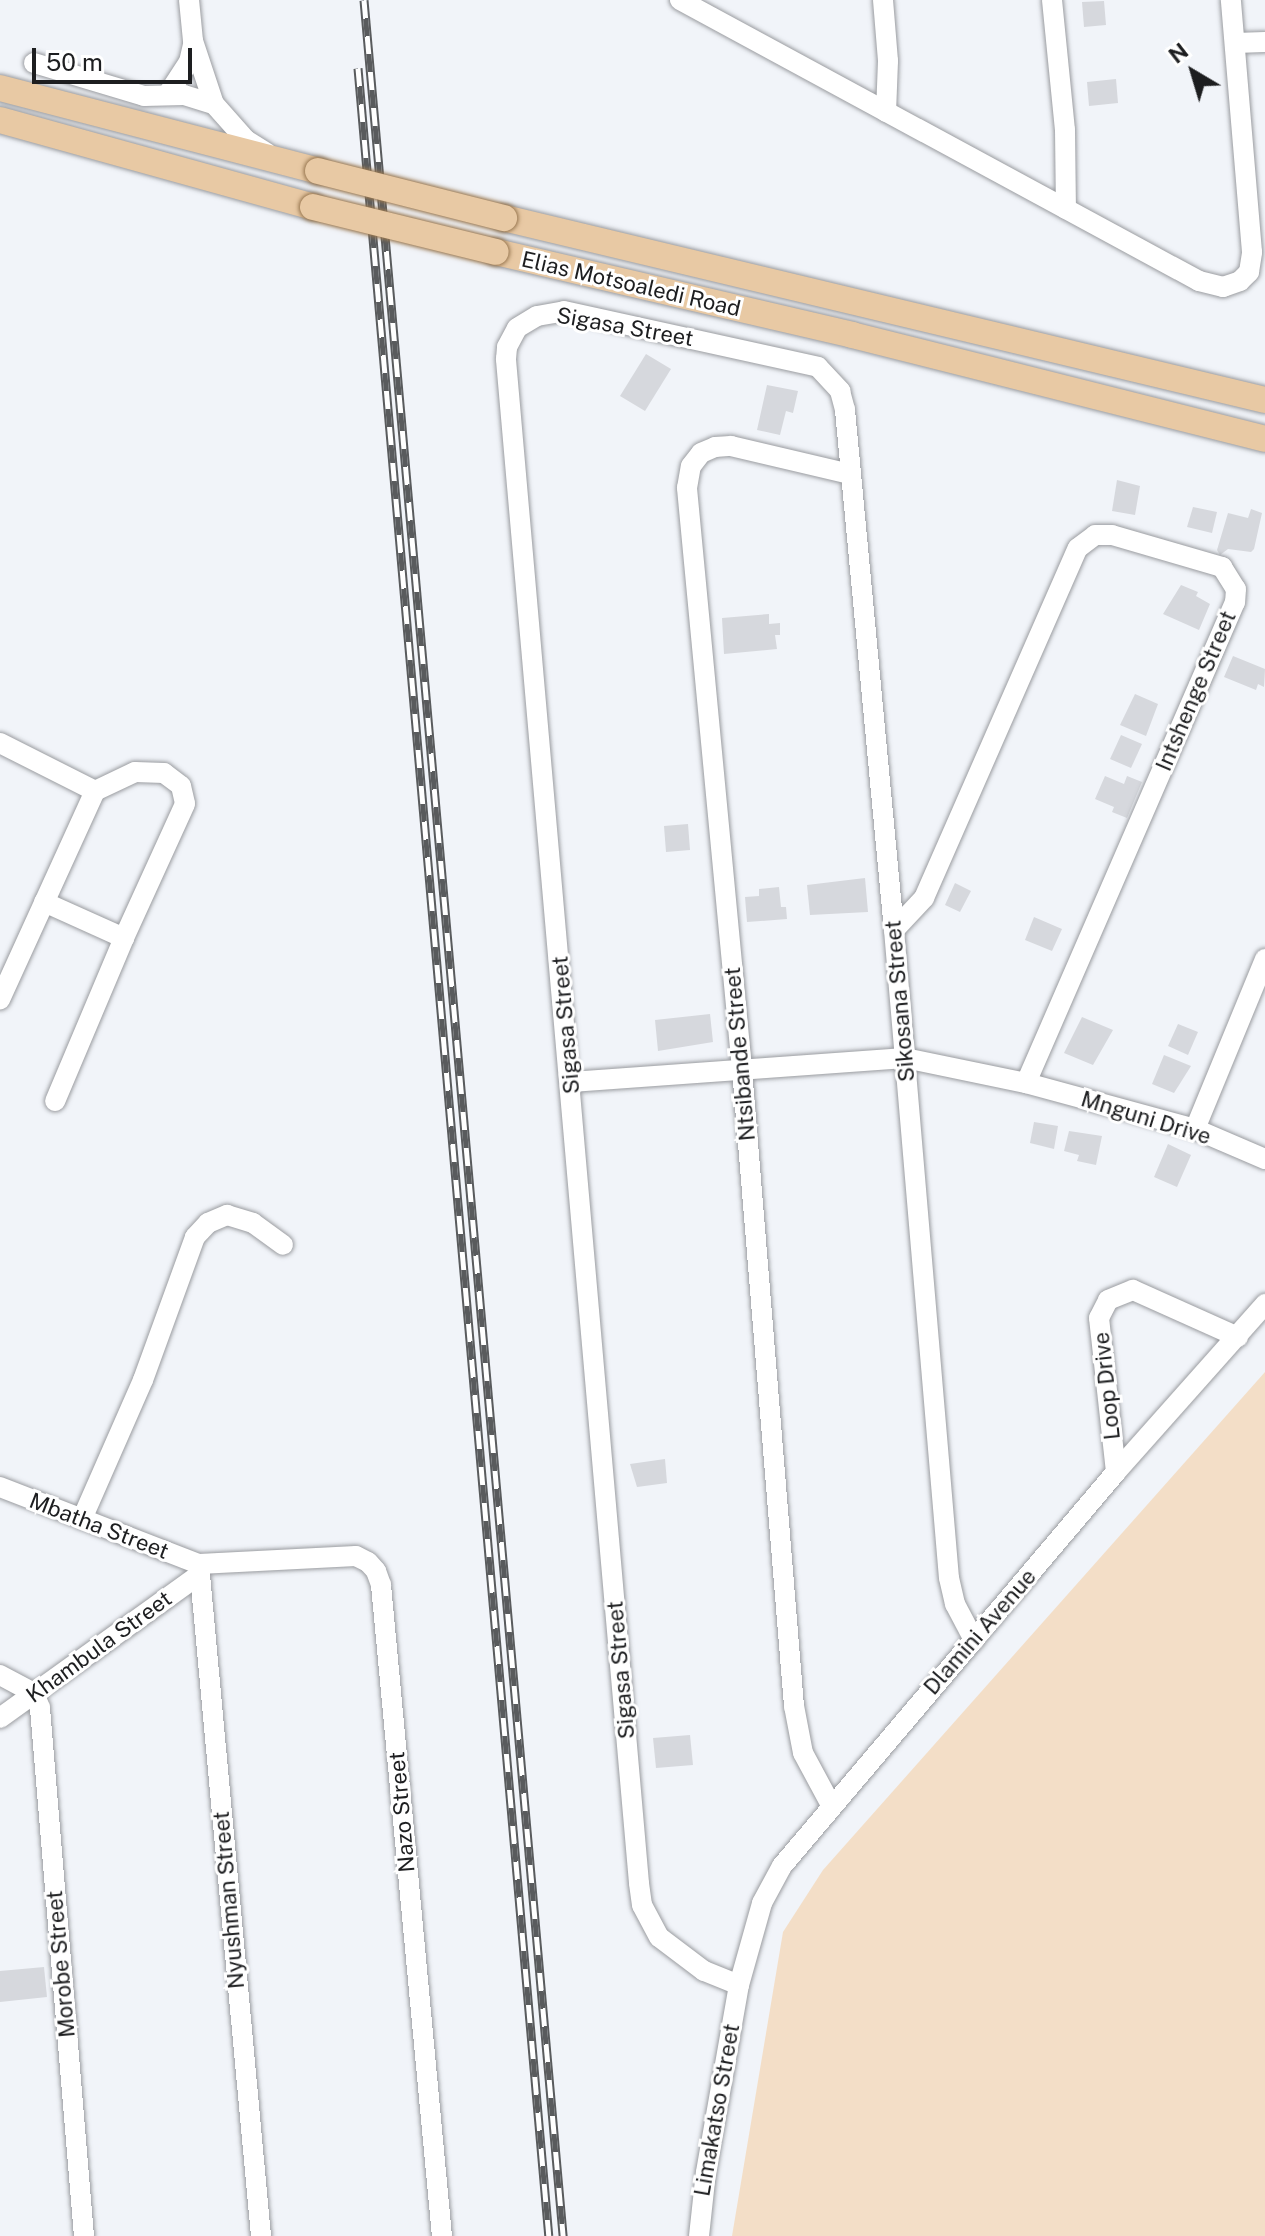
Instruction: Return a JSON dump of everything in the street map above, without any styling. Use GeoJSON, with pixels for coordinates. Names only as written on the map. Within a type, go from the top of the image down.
{"type":"FeatureCollection","features":[{"type":"Feature","properties":{"kind":"main road","name":"Elias Motsoaledi Road"},"geometry":{"type":"LineString","coordinates":[[0,88],[504,218],[1265,400]]}},
{"type":"Feature","properties":{"kind":"main road","name":"Elias Motsoaledi Road"},"geometry":{"type":"LineString","coordinates":[[0,120],[313,207],[852,335],[1265,439]]}},
{"type":"Feature","properties":{"kind":"main road"},"geometry":{"type":"LineString","coordinates":[[0,133],[63,140]]}},
{"type":"Feature","properties":{"kind":"street"},"geometry":{"type":"LineString","coordinates":[[189,0],[193,41],[214,104],[246,140],[279,160]]}},
{"type":"Feature","properties":{"kind":"street"},"geometry":{"type":"LineString","coordinates":[[680,0],[706,6],[886,112],[1211,286],[1223,287],[1240,281],[1252,263],[1231,0]]}},
{"type":"Feature","properties":{"kind":"street"},"geometry":{"type":"LineString","coordinates":[[883,0],[888,61],[886,112]]}},
{"type":"Feature","properties":{"kind":"street"},"geometry":{"type":"LineString","coordinates":[[1052,0],[1065,130],[1066,209]]}},
{"type":"Feature","properties":{"kind":"street"},"geometry":{"type":"LineString","coordinates":[[168,94],[189,62],[193,41]]}},
{"type":"Feature","properties":{"kind":"street"},"geometry":{"type":"LineString","coordinates":[[1235,43],[1265,42]]}},
{"type":"Feature","properties":{"kind":"street"},"geometry":{"type":"LineString","coordinates":[[34,63],[144,96],[168,94],[197,97],[214,104]]}},
{"type":"Feature","properties":{"kind":"street","name":"Sigasa Street"},"geometry":{"type":"LineString","coordinates":[[739,1985],[682,1958],[659,1937],[642,1905],[507,347],[525,321],[564,311],[818,367]]}},
{"type":"Feature","properties":{"kind":"street","name":"Sikosana Street"},"geometry":{"type":"LineString","coordinates":[[818,367],[835,383],[843,399],[894,930],[949,1578],[955,1604],[974,1640]]}},
{"type":"Feature","properties":{"kind":"street","name":"Ntsibande Street"},"geometry":{"type":"LineString","coordinates":[[831,1805],[803,1753],[794,1706],[742,1069],[687,477],[701,453],[715,447],[731,446],[850,474]]}},
{"type":"Feature","properties":{"kind":"street","name":"Intshenge Street"},"geometry":{"type":"LineString","coordinates":[[894,930],[924,898],[1078,548],[1095,535],[1112,535],[1222,567],[1236,589],[1235,602],[1026,1083]]}},
{"type":"Feature","properties":{"kind":"street"},"geometry":{"type":"LineString","coordinates":[[2,748],[95,791]]}},
{"type":"Feature","properties":{"kind":"street"},"geometry":{"type":"LineString","coordinates":[[0,999],[95,791],[135,772],[164,773],[181,786],[185,804],[55,1101]]}},
{"type":"Feature","properties":{"kind":"street"},"geometry":{"type":"LineString","coordinates":[[44,902],[124,938]]}},
{"type":"Feature","properties":{"kind":"street"},"geometry":{"type":"LineString","coordinates":[[1195,1129],[1265,959]]}},
{"type":"Feature","properties":{"kind":"street","name":"Mnguni Drive"},"geometry":{"type":"LineString","coordinates":[[571,1082],[905,1058],[1026,1083],[1195,1129],[1265,1159]]}},
{"type":"Feature","properties":{"kind":"street"},"geometry":{"type":"LineString","coordinates":[[82,1519],[143,1380],[195,1237],[208,1223],[227,1215],[253,1223],[283,1245]]}},
{"type":"Feature","properties":{"kind":"street","name":"Loop Drive"},"geometry":{"type":"LineString","coordinates":[[1116,1472],[1099,1318],[1108,1300],[1133,1290],[1238,1337]]}},
{"type":"Feature","properties":{"kind":"street","name":"Dlamini Avenue"},"geometry":{"type":"LineString","coordinates":[[739,1985],[762,1903],[782,1866],[1116,1472],[1265,1304]]}},
{"type":"Feature","properties":{"kind":"street","name":"Mbatha Street"},"geometry":{"type":"LineString","coordinates":[[0,1487],[199,1570]]}},
{"type":"Feature","properties":{"kind":"street","name":"Nazo Street"},"geometry":{"type":"LineString","coordinates":[[199,1570],[356,1556],[368,1562],[378,1577],[442,2236]]}},
{"type":"Feature","properties":{"kind":"street","name":"Khambula Street"},"geometry":{"type":"LineString","coordinates":[[0,1718],[199,1570]]}},
{"type":"Feature","properties":{"kind":"street","name":"Nyushman Street"},"geometry":{"type":"LineString","coordinates":[[199,1570],[261,2236]]}},
{"type":"Feature","properties":{"kind":"street"},"geometry":{"type":"LineString","coordinates":[[0,1675],[34,1693]]}},
{"type":"Feature","properties":{"kind":"street","name":"Morobe Street"},"geometry":{"type":"LineString","coordinates":[[34,1693],[41,1721],[84,2236]]}},
{"type":"Feature","properties":{"kind":"street","name":"Limakatso Street"},"geometry":{"type":"LineString","coordinates":[[699,2236],[706,2172],[739,1985]]}},
{"type":"Feature","properties":{"kind":"shaded area"},"geometry":{"type":"Polygon","coordinates":[[[1265,1372],[1265,2236],[732,2236],[783,1932],[823,1870],[1265,1372]]]}},
{"type":"Feature","properties":{"kind":"building"},"geometry":{"type":"Polygon","coordinates":[[[1104,1],[1106,25],[1084,27],[1082,2],[1104,1]]]}},
{"type":"Feature","properties":{"kind":"building"},"geometry":{"type":"Polygon","coordinates":[[[1116,79],[1118,103],[1089,106],[1087,82],[1116,79]]]}},
{"type":"Feature","properties":{"kind":"building"},"geometry":{"type":"Polygon","coordinates":[[[646,354],[671,369],[645,411],[620,396],[646,354]]]}},
{"type":"Feature","properties":{"kind":"building"},"geometry":{"type":"Polygon","coordinates":[[[767,385],[798,391],[793,413],[786,411],[780,435],[757,430],[767,385]]]}},
{"type":"Feature","properties":{"kind":"building"},"geometry":{"type":"Polygon","coordinates":[[[1117,480],[1140,486],[1135,515],[1112,511],[1117,480]]]}},
{"type":"Feature","properties":{"kind":"building"},"geometry":{"type":"Polygon","coordinates":[[[1193,507],[1217,512],[1212,533],[1187,527],[1193,507]]]}},
{"type":"Feature","properties":{"kind":"building"},"geometry":{"type":"Polygon","coordinates":[[[1251,509],[1262,513],[1254,549],[1251,552],[1228,549],[1220,555],[1217,550],[1228,513],[1248,518],[1251,509]]]}},
{"type":"Feature","properties":{"kind":"building"},"geometry":{"type":"Polygon","coordinates":[[[1181,585],[1198,592],[1196,596],[1210,604],[1199,630],[1163,614],[1181,585]]]}},
{"type":"Feature","properties":{"kind":"building"},"geometry":{"type":"Polygon","coordinates":[[[769,614],[769,624],[780,623],[780,635],[775,635],[777,649],[724,654],[722,618],[769,614]]]}},
{"type":"Feature","properties":{"kind":"building"},"geometry":{"type":"Polygon","coordinates":[[[1233,656],[1265,669],[1264,687],[1258,684],[1256,690],[1224,677],[1233,656]]]}},
{"type":"Feature","properties":{"kind":"building"},"geometry":{"type":"Polygon","coordinates":[[[1135,694],[1158,704],[1146,736],[1120,725],[1135,694]]]}},
{"type":"Feature","properties":{"kind":"building"},"geometry":{"type":"Polygon","coordinates":[[[1121,735],[1142,744],[1131,768],[1110,759],[1121,735]]]}},
{"type":"Feature","properties":{"kind":"building"},"geometry":{"type":"Polygon","coordinates":[[[1105,776],[1124,784],[1127,776],[1142,782],[1127,818],[1112,812],[1114,807],[1095,799],[1105,776]]]}},
{"type":"Feature","properties":{"kind":"building"},"geometry":{"type":"Polygon","coordinates":[[[688,824],[690,850],[666,852],[664,826],[688,824]]]}},
{"type":"Feature","properties":{"kind":"building"},"geometry":{"type":"Polygon","coordinates":[[[865,878],[868,912],[810,915],[807,885],[865,878]]]}},
{"type":"Feature","properties":{"kind":"building"},"geometry":{"type":"Polygon","coordinates":[[[955,883],[971,891],[960,912],[945,905],[955,883]]]}},
{"type":"Feature","properties":{"kind":"building"},"geometry":{"type":"Polygon","coordinates":[[[779,887],[781,907],[786,907],[787,919],[747,922],[745,897],[759,896],[759,889],[779,887]]]}},
{"type":"Feature","properties":{"kind":"building"},"geometry":{"type":"Polygon","coordinates":[[[1034,917],[1062,929],[1052,951],[1025,940],[1034,917]]]}},
{"type":"Feature","properties":{"kind":"building"},"geometry":{"type":"Polygon","coordinates":[[[710,1014],[713,1042],[658,1051],[655,1020],[710,1014]]]}},
{"type":"Feature","properties":{"kind":"building"},"geometry":{"type":"Polygon","coordinates":[[[1082,1017],[1113,1030],[1093,1065],[1064,1053],[1082,1017]]]}},
{"type":"Feature","properties":{"kind":"building"},"geometry":{"type":"Polygon","coordinates":[[[1178,1024],[1198,1032],[1188,1055],[1168,1046],[1178,1024]]]}},
{"type":"Feature","properties":{"kind":"building"},"geometry":{"type":"Polygon","coordinates":[[[1164,1055],[1191,1066],[1174,1093],[1152,1084],[1164,1055]]]}},
{"type":"Feature","properties":{"kind":"building"},"geometry":{"type":"Polygon","coordinates":[[[1034,1122],[1058,1126],[1054,1149],[1030,1143],[1034,1122]]]}},
{"type":"Feature","properties":{"kind":"building"},"geometry":{"type":"Polygon","coordinates":[[[1069,1131],[1102,1136],[1096,1165],[1077,1161],[1079,1155],[1064,1151],[1069,1131]]]}},
{"type":"Feature","properties":{"kind":"building"},"geometry":{"type":"Polygon","coordinates":[[[1168,1144],[1191,1155],[1177,1187],[1154,1177],[1168,1144]]]}},
{"type":"Feature","properties":{"kind":"building"},"geometry":{"type":"Polygon","coordinates":[[[665,1459],[667,1483],[637,1487],[630,1464],[665,1459]]]}},
{"type":"Feature","properties":{"kind":"building"},"geometry":{"type":"Polygon","coordinates":[[[690,1735],[693,1765],[656,1768],[653,1738],[690,1735]]]}},
{"type":"Feature","properties":{"kind":"building"},"geometry":{"type":"Polygon","coordinates":[[[44,1967],[47,1997],[0,2002],[0,1971],[44,1967]]]}},
{"type":"Feature","properties":{"kind":"railway"},"geometry":{"type":"LineString","coordinates":[[364,0],[563,2236]]}},
{"type":"Feature","properties":{"kind":"railway"},"geometry":{"type":"LineString","coordinates":[[358,68],[549,2236]]}}]}
